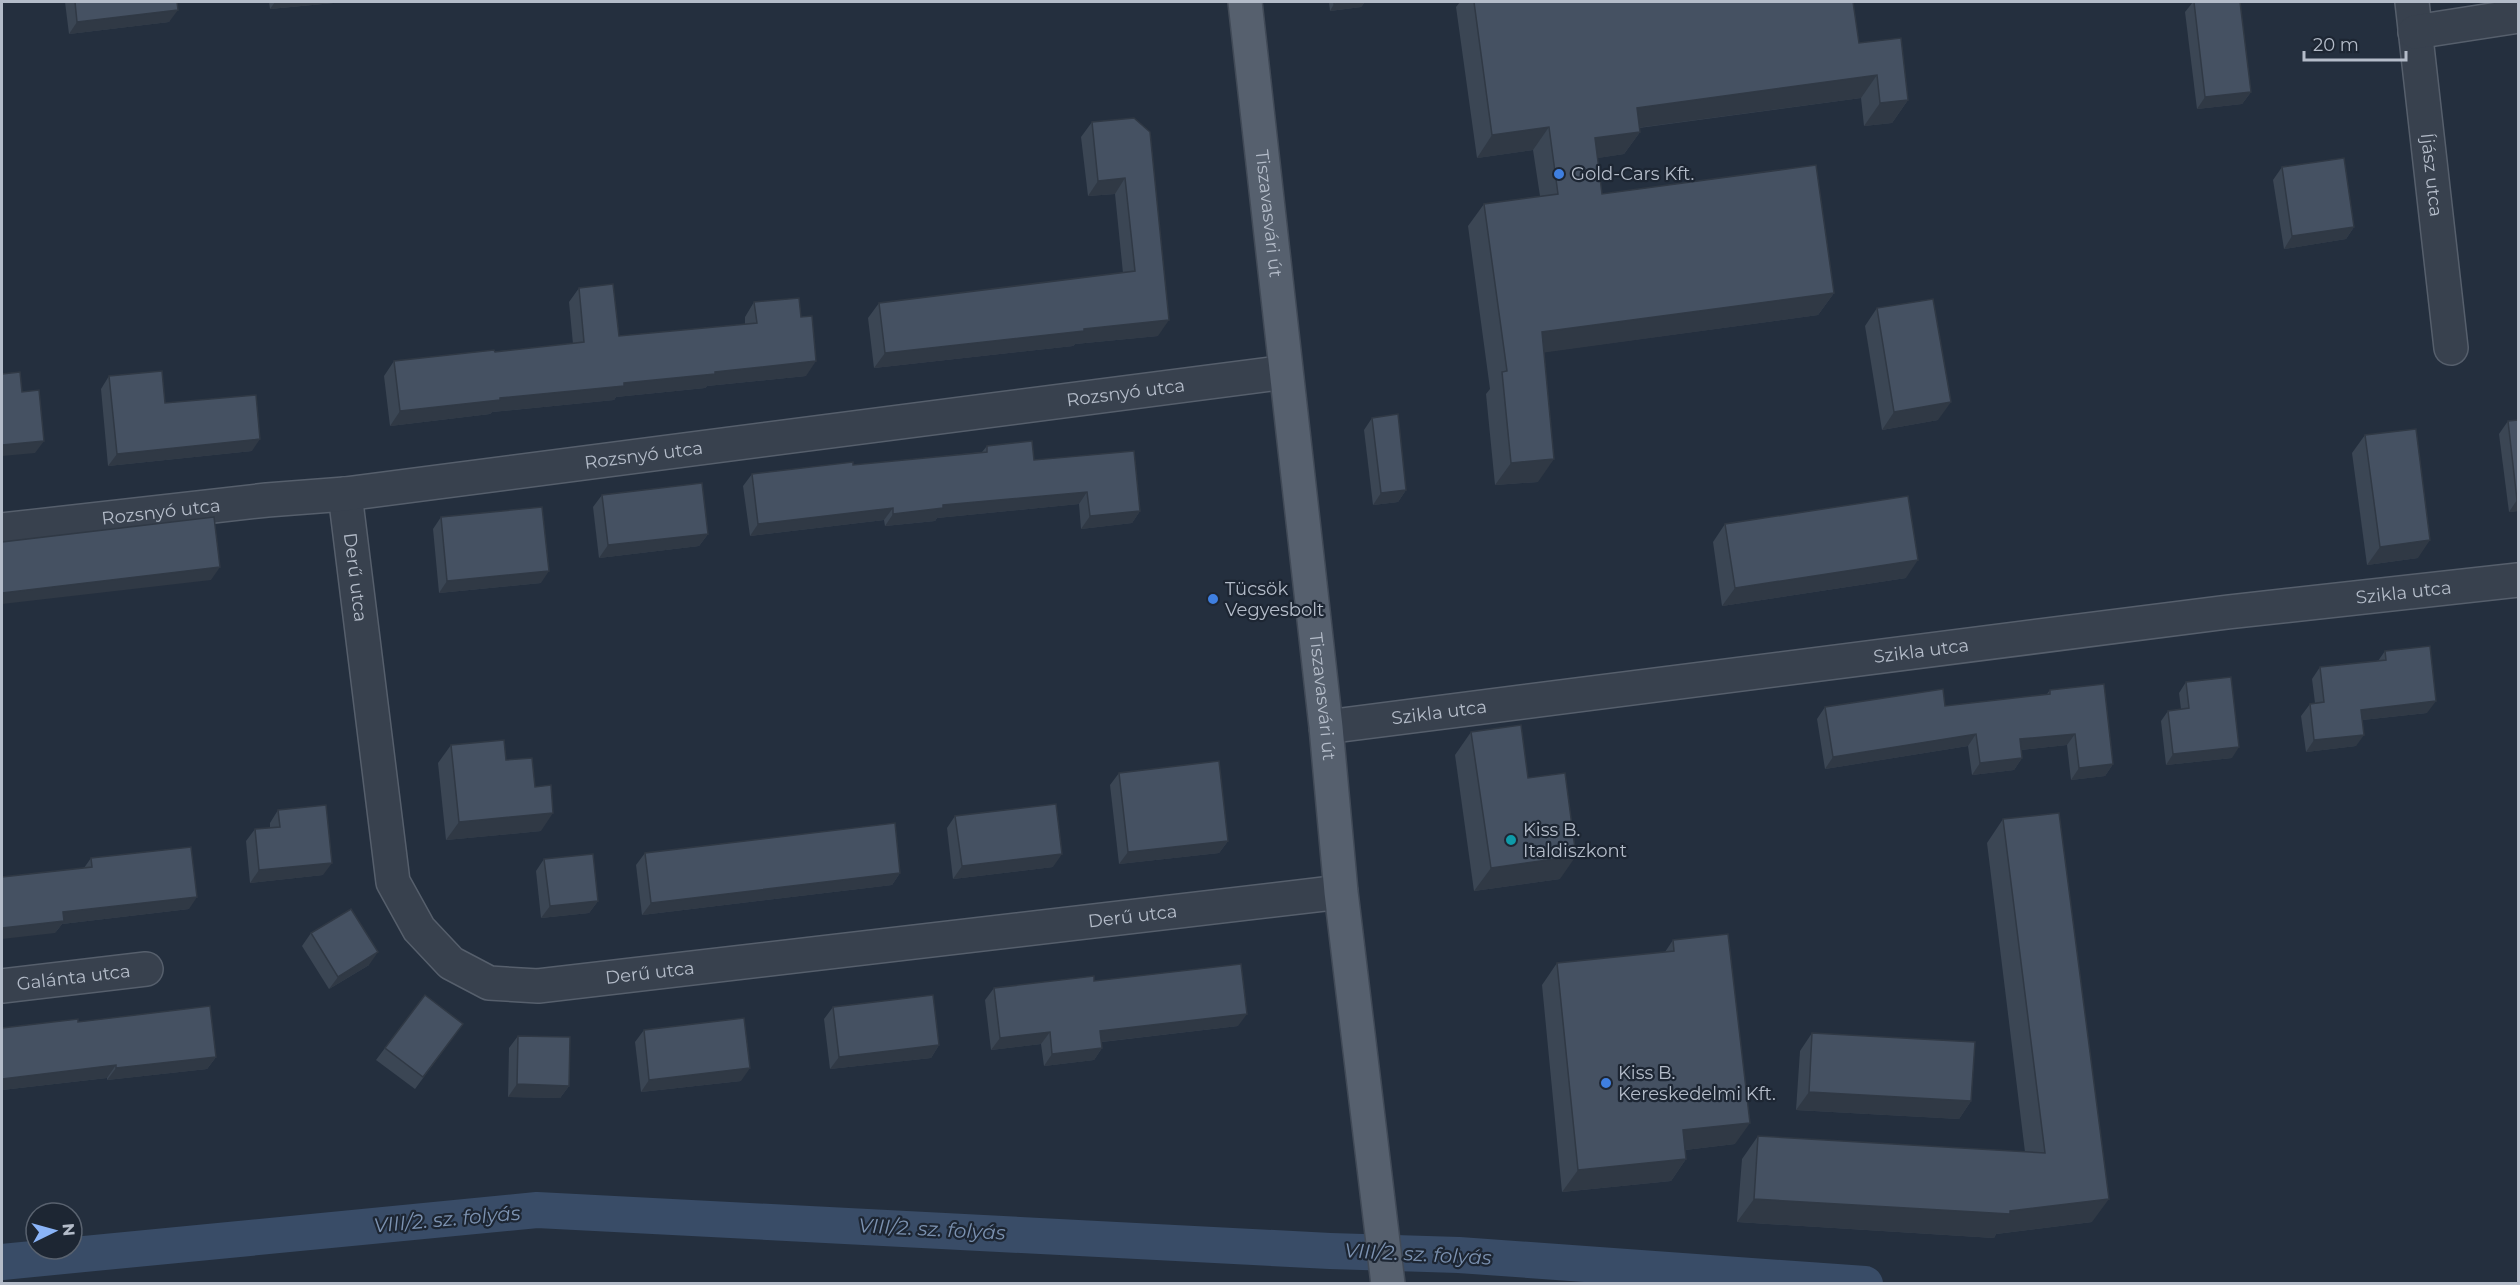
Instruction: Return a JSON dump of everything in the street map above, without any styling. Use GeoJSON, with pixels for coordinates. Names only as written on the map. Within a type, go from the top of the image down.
{"type":"FeatureCollection","features":[{"type":"Feature","properties":{"kind":"main road","name":"Tiszavasvári út"},"geometry":{"type":"LineString","coordinates":[[1245,2],[1326,727],[1341,892],[1380,1230],[1388,1280]]}},
{"type":"Feature","properties":{"kind":"street"},"geometry":{"type":"LineString","coordinates":[[2414,17],[2518,16]]}},
{"type":"Feature","properties":{"kind":"street","name":"Íjász utca"},"geometry":{"type":"LineString","coordinates":[[2414,17],[2451,348]]}},
{"type":"Feature","properties":{"kind":"street","name":"Rozsnyó utca"},"geometry":{"type":"LineString","coordinates":[[2,530],[267,500],[345,494],[1286,372]]}},
{"type":"Feature","properties":{"kind":"street","name":"Derű utca"},"geometry":{"type":"LineString","coordinates":[[345,494],[393,882],[419,929],[451,963],[489,983],[538,986],[1341,892]]}},
{"type":"Feature","properties":{"kind":"street","name":"Szikla utca"},"geometry":{"type":"LineString","coordinates":[[1326,727],[2228,612],[2518,580]]}},
{"type":"Feature","properties":{"kind":"street","name":"Galánta utca"},"geometry":{"type":"LineString","coordinates":[[2,986],[146,969]]}},
{"type":"Feature","properties":{"kind":"building"},"geometry":{"type":"Polygon","coordinates":[[[75,2],[177,2],[178,10],[77,22],[75,2]]]}},
{"type":"Feature","properties":{"kind":"building"},"geometry":{"type":"Polygon","coordinates":[[[1334,2],[1360,2],[1334,4],[1334,2]]]}},
{"type":"Feature","properties":{"kind":"building","name":"Gold-Cars Kft."},"geometry":{"type":"Polygon","coordinates":[[[1474,2],[1853,2],[1859,43],[1901,38],[1908,100],[1880,103],[1877,75],[1637,108],[1640,132],[1595,138],[1602,194],[1816,165],[1834,293],[1542,332],[1554,459],[1511,463],[1502,372],[1507,371],[1484,204],[1558,194],[1549,127],[1492,135],[1474,2]]]}},
{"type":"Feature","properties":{"kind":"building"},"geometry":{"type":"Polygon","coordinates":[[[2194,2],[2240,2],[2251,92],[2205,97],[2194,2]]]}},
{"type":"Feature","properties":{"kind":"building"},"geometry":{"type":"Polygon","coordinates":[[[1134,118],[1150,132],[1169,320],[885,353],[879,303],[1135,271],[1125,178],[1098,181],[1092,122],[1134,118]]]}},
{"type":"Feature","properties":{"kind":"building"},"geometry":{"type":"Polygon","coordinates":[[[2344,158],[2354,227],[2292,236],[2282,167],[2344,158]]]}},
{"type":"Feature","properties":{"kind":"building"},"geometry":{"type":"Polygon","coordinates":[[[613,284],[619,336],[757,323],[754,302],[799,298],[801,317],[812,316],[816,361],[624,383],[624,386],[500,398],[500,400],[400,411],[394,361],[584,342],[579,288],[613,284]]]}},
{"type":"Feature","properties":{"kind":"building"},"geometry":{"type":"Polygon","coordinates":[[[1933,299],[1951,402],[1894,412],[1877,308],[1933,299]]]}},
{"type":"Feature","properties":{"kind":"building"},"geometry":{"type":"Polygon","coordinates":[[[162,371],[165,403],[256,395],[260,439],[117,454],[109,376],[162,371]]]}},
{"type":"Feature","properties":{"kind":"building"},"geometry":{"type":"Polygon","coordinates":[[[20,372],[22,392],[39,390],[44,441],[2,445],[2,374],[20,372]]]}},
{"type":"Feature","properties":{"kind":"building"},"geometry":{"type":"Polygon","coordinates":[[[1398,414],[1406,490],[1381,493],[1372,418],[1398,414]]]}},
{"type":"Feature","properties":{"kind":"building"},"geometry":{"type":"Polygon","coordinates":[[[2518,420],[2518,500],[2517,500],[2508,421],[2518,420]]]}},
{"type":"Feature","properties":{"kind":"building"},"geometry":{"type":"Polygon","coordinates":[[[2416,429],[2430,540],[2380,547],[2365,435],[2416,429]]]}},
{"type":"Feature","properties":{"kind":"building"},"geometry":{"type":"Polygon","coordinates":[[[1032,441],[1034,460],[1134,451],[1140,511],[1090,516],[1087,492],[943,505],[943,508],[893,514],[893,508],[758,524],[752,474],[853,462],[853,465],[987,452],[987,446],[1032,441]]]}},
{"type":"Feature","properties":{"kind":"building"},"geometry":{"type":"Polygon","coordinates":[[[702,483],[708,534],[608,545],[602,495],[702,483]]]}},
{"type":"Feature","properties":{"kind":"building"},"geometry":{"type":"Polygon","coordinates":[[[1908,496],[1918,560],[1735,588],[1725,524],[1908,496]]]}},
{"type":"Feature","properties":{"kind":"building"},"geometry":{"type":"Polygon","coordinates":[[[542,507],[549,571],[447,581],[441,517],[542,507]]]}},
{"type":"Feature","properties":{"kind":"building"},"geometry":{"type":"Polygon","coordinates":[[[214,517],[220,567],[2,593],[2,542],[214,517]]]}},
{"type":"Feature","properties":{"kind":"building"},"geometry":{"type":"Polygon","coordinates":[[[2430,646],[2436,701],[2361,710],[2364,735],[2314,740],[2310,704],[2324,702],[2320,667],[2386,660],[2385,651],[2430,646]]]}},
{"type":"Feature","properties":{"kind":"building"},"geometry":{"type":"Polygon","coordinates":[[[2231,677],[2239,747],[2173,754],[2168,711],[2189,708],[2186,682],[2231,677]]]}},
{"type":"Feature","properties":{"kind":"building"},"geometry":{"type":"Polygon","coordinates":[[[2104,684],[2113,764],[2079,768],[2075,734],[2020,739],[2022,758],[1980,763],[1976,734],[1833,757],[1825,707],[1943,689],[1945,706],[2050,694],[2050,690],[2104,684]]]}},
{"type":"Feature","properties":{"kind":"building"},"geometry":{"type":"Polygon","coordinates":[[[1521,725],[1528,778],[1565,773],[1576,856],[1491,868],[1471,732],[1521,725]]]}},
{"type":"Feature","properties":{"kind":"building"},"geometry":{"type":"Polygon","coordinates":[[[504,740],[506,760],[532,758],[535,787],[551,785],[553,813],[459,822],[451,745],[504,740]]]}},
{"type":"Feature","properties":{"kind":"building"},"geometry":{"type":"Polygon","coordinates":[[[1219,761],[1228,841],[1128,852],[1119,773],[1219,761]]]}},
{"type":"Feature","properties":{"kind":"building"},"geometry":{"type":"Polygon","coordinates":[[[1056,804],[1062,854],[962,866],[955,816],[1056,804]]]}},
{"type":"Feature","properties":{"kind":"building"},"geometry":{"type":"Polygon","coordinates":[[[326,805],[332,863],[259,870],[255,829],[280,827],[278,810],[326,805]]]}},
{"type":"Feature","properties":{"kind":"building"},"geometry":{"type":"Polygon","coordinates":[[[2059,813],[2109,1199],[2010,1211],[2010,1214],[1754,1199],[1758,1136],[2045,1153],[2003,819],[2059,813]]]}},
{"type":"Feature","properties":{"kind":"building"},"geometry":{"type":"Polygon","coordinates":[[[895,823],[900,873],[651,903],[645,853],[895,823]]]}},
{"type":"Feature","properties":{"kind":"building"},"geometry":{"type":"Polygon","coordinates":[[[191,847],[197,897],[63,912],[64,921],[2,928],[2,877],[92,867],[91,858],[191,847]]]}},
{"type":"Feature","properties":{"kind":"building"},"geometry":{"type":"Polygon","coordinates":[[[593,854],[598,901],[550,906],[544,859],[593,854]]]}},
{"type":"Feature","properties":{"kind":"building"},"geometry":{"type":"Polygon","coordinates":[[[351,909],[378,952],[338,977],[311,933],[351,909]]]}},
{"type":"Feature","properties":{"kind":"building"},"geometry":{"type":"Polygon","coordinates":[[[1728,934],[1750,1123],[1683,1130],[1686,1159],[1578,1170],[1557,963],[1674,951],[1673,940],[1728,934]]]}},
{"type":"Feature","properties":{"kind":"building"},"geometry":{"type":"Polygon","coordinates":[[[1241,964],[1247,1014],[1100,1031],[1102,1048],[1052,1054],[1050,1032],[1000,1038],[994,988],[1094,976],[1094,981],[1241,964]]]}},
{"type":"Feature","properties":{"kind":"building"},"geometry":{"type":"Polygon","coordinates":[[[425,995],[463,1024],[423,1077],[385,1048],[425,995]]]}},
{"type":"Feature","properties":{"kind":"building"},"geometry":{"type":"Polygon","coordinates":[[[933,995],[939,1045],[839,1057],[833,1007],[933,995]]]}},
{"type":"Feature","properties":{"kind":"building"},"geometry":{"type":"Polygon","coordinates":[[[210,1006],[216,1057],[116,1068],[116,1065],[2,1079],[2,1028],[78,1019],[78,1022],[210,1006]]]}},
{"type":"Feature","properties":{"kind":"building"},"geometry":{"type":"Polygon","coordinates":[[[744,1018],[750,1068],[649,1080],[644,1030],[744,1018]]]}},
{"type":"Feature","properties":{"kind":"building"},"geometry":{"type":"Polygon","coordinates":[[[1812,1033],[1975,1042],[1971,1101],[1809,1092],[1812,1033]]]}},
{"type":"Feature","properties":{"kind":"building"},"geometry":{"type":"Polygon","coordinates":[[[518,1036],[570,1037],[569,1086],[517,1084],[518,1036]]]}},
{"type":"Feature","properties":{"kind":"waterway","name":"VIII/2. sz. folyás"},"geometry":{"type":"LineString","coordinates":[[2,1262],[537,1210],[1330,1251],[1459,1255],[1865,1284]]}},
{"type":"Feature","properties":{"kind":"place","name":"Gold-Cars Kft."},"geometry":{"type":"Point","coordinates":[1559,174]}},
{"type":"Feature","properties":{"kind":"place","name":"Tücsök Vegyesbolt"},"geometry":{"type":"Point","coordinates":[1213,599]}},
{"type":"Feature","properties":{"kind":"place","name":"Kiss B. Italdiszkont"},"geometry":{"type":"Point","coordinates":[1511,840]}},
{"type":"Feature","properties":{"kind":"place","name":"Kiss B. Kereskedelmi Kft."},"geometry":{"type":"Point","coordinates":[1606,1083]}}]}
